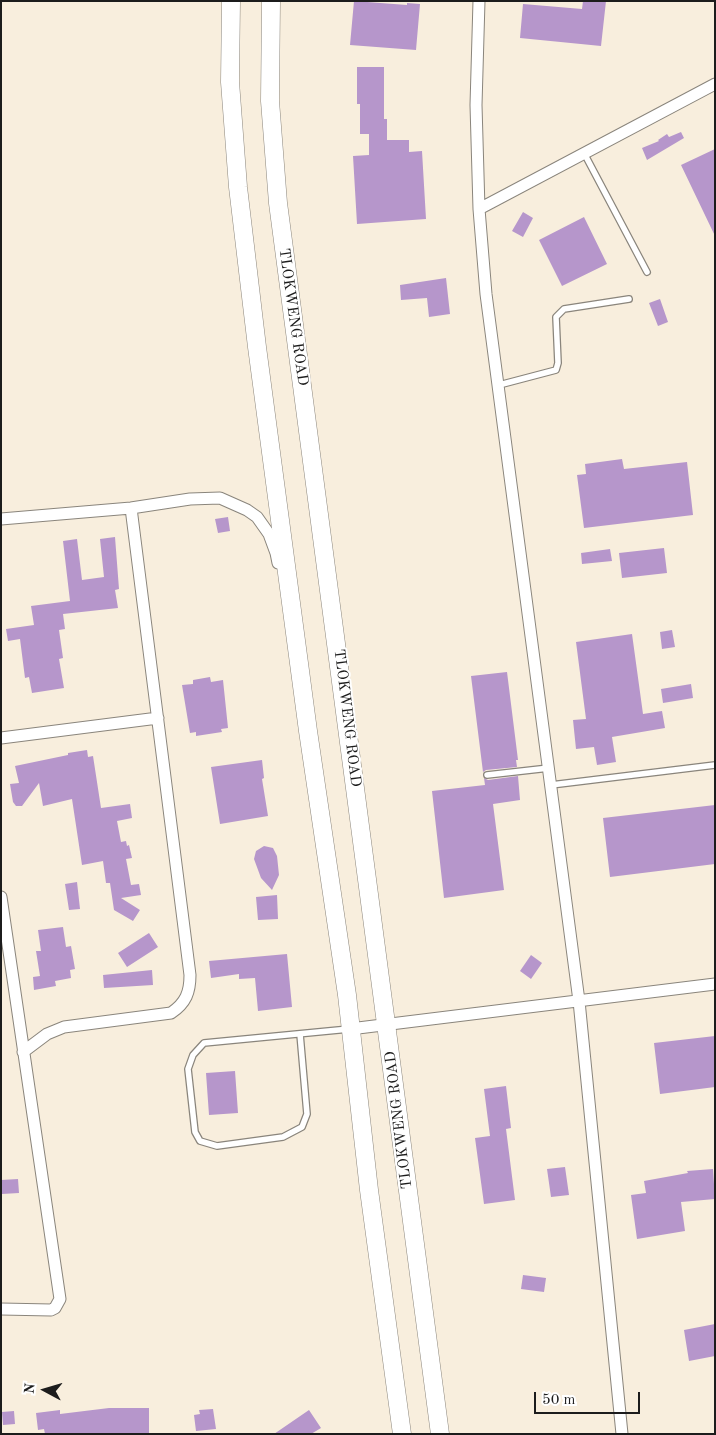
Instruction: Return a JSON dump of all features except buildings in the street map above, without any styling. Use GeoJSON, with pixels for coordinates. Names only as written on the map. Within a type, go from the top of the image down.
{"type":"FeatureCollection","features":[{"type":"Feature","properties":{"kind":"main road"},"geometry":{"type":"LineString","coordinates":[[231,1],[230,82],[238,187],[260,367],[308,731],[350,1028],[369,1190],[402,1434]]}},
{"type":"Feature","properties":{"kind":"main road","name":"TLOKWENG ROAD"},"geometry":{"type":"LineString","coordinates":[[271,1],[270,101],[278,203],[440,1434]]}},
{"type":"Feature","properties":{"kind":"street"},"geometry":{"type":"LineString","coordinates":[[479,1],[476,105],[480,209],[486,294],[579,1001],[625,1433]]}},
{"type":"Feature","properties":{"kind":"street"},"geometry":{"type":"LineString","coordinates":[[480,209],[715,84]]}},
{"type":"Feature","properties":{"kind":"street"},"geometry":{"type":"LineString","coordinates":[[1,519],[131,508],[190,499],[220,498],[247,510],[257,517],[269,534],[276,553],[289,642],[302,712],[308,731]]}},
{"type":"Feature","properties":{"kind":"street"},"geometry":{"type":"LineString","coordinates":[[23,1052],[57,1029],[171,1013],[180,1007],[187,998],[190,986],[131,508]]}},
{"type":"Feature","properties":{"kind":"street"},"geometry":{"type":"LineString","coordinates":[[1,738],[158,718]]}},
{"type":"Feature","properties":{"kind":"street"},"geometry":{"type":"LineString","coordinates":[[1,896],[60,1299],[52,1310],[1,1309]]}},
{"type":"Feature","properties":{"kind":"street"},"geometry":{"type":"LineString","coordinates":[[350,1028],[715,984]]}},
{"type":"Feature","properties":{"kind":"lane"},"geometry":{"type":"LineString","coordinates":[[584,154],[647,272]]}},
{"type":"Feature","properties":{"kind":"lane"},"geometry":{"type":"LineString","coordinates":[[499,385],[556,370],[558,363],[556,317],[559,312],[629,299]]}},
{"type":"Feature","properties":{"kind":"lane"},"geometry":{"type":"LineString","coordinates":[[551,785],[715,765]]}},
{"type":"Feature","properties":{"kind":"lane"},"geometry":{"type":"LineString","coordinates":[[487,775],[549,768]]}},
{"type":"Feature","properties":{"kind":"lane"},"geometry":{"type":"LineString","coordinates":[[300,1034],[307,1114],[302,1127],[284,1136],[216,1146],[200,1141],[195,1132],[188,1069],[193,1055],[204,1043],[350,1028]]}}]}
